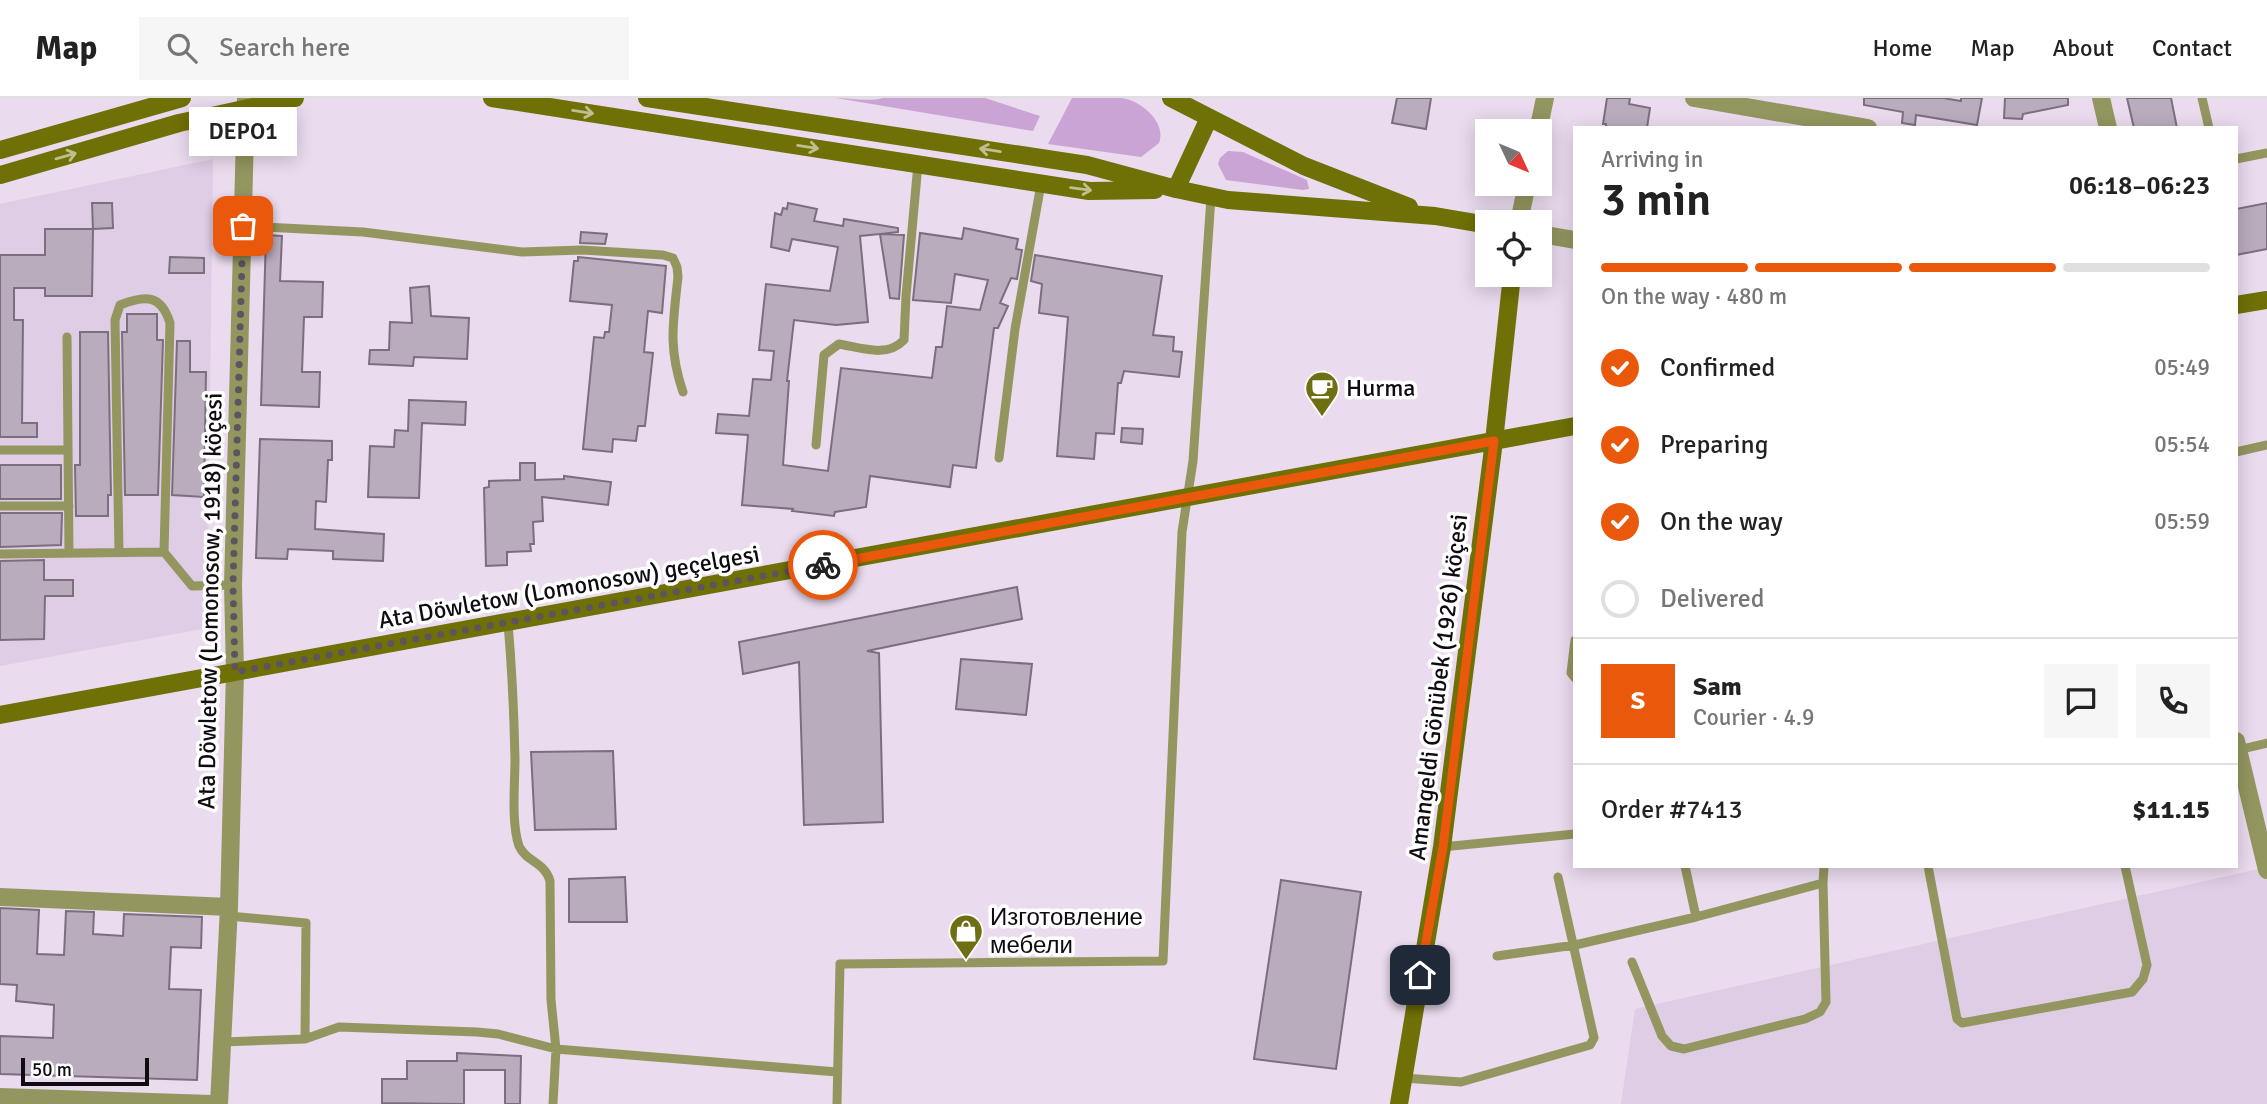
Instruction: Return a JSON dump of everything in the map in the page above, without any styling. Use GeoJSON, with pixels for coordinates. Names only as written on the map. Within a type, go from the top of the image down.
{"type":"FeatureCollection","features":[{"type":"Feature","properties":{"kind":"street"},"geometry":{"type":"LineString","coordinates":[[0,150],[182,98]]}},
{"type":"Feature","properties":{"kind":"street"},"geometry":{"type":"LineString","coordinates":[[0,175],[246,103],[295,98]]}},
{"type":"Feature","properties":{"kind":"street"},"geometry":{"type":"LineString","coordinates":[[492,98],[1089,191],[1176,189]]}},
{"type":"Feature","properties":{"kind":"street"},"geometry":{"type":"LineString","coordinates":[[647,98],[1087,165],[1211,197],[1436,216],[1475,223]]}},
{"type":"Feature","properties":{"kind":"street"},"geometry":{"type":"LineString","coordinates":[[1171,98],[1304,166],[1436,216]]}},
{"type":"Feature","properties":{"kind":"street"},"geometry":{"type":"LineString","coordinates":[[1541,119],[1545,98]]}},
{"type":"Feature","properties":{"kind":"street"},"geometry":{"type":"LineString","coordinates":[[1694,98],[1856,126]]}},
{"type":"Feature","properties":{"kind":"street"},"geometry":{"type":"LineString","coordinates":[[2101,98],[2108,126]]}},
{"type":"Feature","properties":{"kind":"street","name":"Ata Döwletow (Lomonosow, 1918) köçesi"},"geometry":{"type":"LineString","coordinates":[[219,1104],[229,911],[235,672],[233,585],[246,103]]}},
{"type":"Feature","properties":{"kind":"street"},"geometry":{"type":"LineString","coordinates":[[1176,189],[1209,118]]}},
{"type":"Feature","properties":{"kind":"street"},"geometry":{"type":"LineString","coordinates":[[1552,236],[1573,240]]}},
{"type":"Feature","properties":{"kind":"street","name":"Amangeldi Gönübek (1926) köçesi"},"geometry":{"type":"LineString","coordinates":[[1399,1104],[1443,847],[1511,287]]}},
{"type":"Feature","properties":{"kind":"street"},"geometry":{"type":"LineString","coordinates":[[2238,305],[2267,300]]}},
{"type":"Feature","properties":{"kind":"street","name":"Ata Döwletow (Lomonosow) geçelgesi"},"geometry":{"type":"LineString","coordinates":[[0,715],[508,624],[1573,426]]}},
{"type":"Feature","properties":{"kind":"street"},"geometry":{"type":"LineString","coordinates":[[2238,751],[2267,870]]}},
{"type":"Feature","properties":{"kind":"street"},"geometry":{"type":"LineString","coordinates":[[0,897],[229,911]]}},
{"type":"Feature","properties":{"kind":"street"},"geometry":{"type":"LineString","coordinates":[[0,1097],[211,1104]]}},
{"type":"Feature","properties":{"kind":"lane"},"geometry":{"type":"LineString","coordinates":[[2203,98],[2209,126]]}},
{"type":"Feature","properties":{"kind":"lane"},"geometry":{"type":"LineString","coordinates":[[2238,159],[2267,153]]}},
{"type":"Feature","properties":{"kind":"lane"},"geometry":{"type":"LineString","coordinates":[[816,444],[824,355],[839,344],[881,351],[896,348],[904,340],[919,164]]}},
{"type":"Feature","properties":{"kind":"lane"},"geometry":{"type":"LineString","coordinates":[[999,458],[1015,329],[1041,184]]}},
{"type":"Feature","properties":{"kind":"lane"},"geometry":{"type":"LineString","coordinates":[[837,1104],[839,964],[1163,961],[1182,531],[1193,461],[1211,197]]}},
{"type":"Feature","properties":{"kind":"lane"},"geometry":{"type":"LineString","coordinates":[[243,226],[363,232],[522,252],[582,250],[663,255],[673,258],[678,277],[671,343],[683,393]]}},
{"type":"Feature","properties":{"kind":"lane"},"geometry":{"type":"LineString","coordinates":[[119,552],[115,320],[120,305],[139,298],[153,300],[165,308],[170,323],[164,552],[192,586],[233,585]]}},
{"type":"Feature","properties":{"kind":"lane"},"geometry":{"type":"LineString","coordinates":[[67,337],[69,553]]}},
{"type":"Feature","properties":{"kind":"lane"},"geometry":{"type":"LineString","coordinates":[[2238,452],[2267,445]]}},
{"type":"Feature","properties":{"kind":"lane"},"geometry":{"type":"LineString","coordinates":[[0,450],[68,450]]}},
{"type":"Feature","properties":{"kind":"lane"},"geometry":{"type":"LineString","coordinates":[[0,506],[69,506]]}},
{"type":"Feature","properties":{"kind":"lane"},"geometry":{"type":"LineString","coordinates":[[0,554],[164,552]]}},
{"type":"Feature","properties":{"kind":"lane"},"geometry":{"type":"LineString","coordinates":[[508,624],[513,677],[515,803],[519,844],[523,853],[548,871],[550,881],[551,1000],[556,1049],[553,1104]]}},
{"type":"Feature","properties":{"kind":"lane"},"geometry":{"type":"LineString","coordinates":[[1573,656],[1573,676]]}},
{"type":"Feature","properties":{"kind":"lane"},"geometry":{"type":"LineString","coordinates":[[2238,747],[2267,743]]}},
{"type":"Feature","properties":{"kind":"lane"},"geometry":{"type":"LineString","coordinates":[[1443,847],[1573,834]]}},
{"type":"Feature","properties":{"kind":"lane"},"geometry":{"type":"LineString","coordinates":[[1685,868],[1696,917]]}},
{"type":"Feature","properties":{"kind":"lane"},"geometry":{"type":"LineString","coordinates":[[1632,962],[1662,1037],[1671,1046],[1684,1049],[1805,1019],[1820,1012],[1826,1002],[1825,868]]}},
{"type":"Feature","properties":{"kind":"lane"},"geometry":{"type":"LineString","coordinates":[[1928,868],[1957,1019],[1962,1023],[2132,992],[2143,979],[2147,965],[2125,868]]}},
{"type":"Feature","properties":{"kind":"lane"},"geometry":{"type":"LineString","coordinates":[[1403,1078],[1461,1082],[1590,1045],[1594,1038],[1558,877]]}},
{"type":"Feature","properties":{"kind":"lane"},"geometry":{"type":"LineString","coordinates":[[1497,956],[1575,945],[1696,917],[1823,883]]}},
{"type":"Feature","properties":{"kind":"lane"},"geometry":{"type":"LineString","coordinates":[[229,911],[306,923],[304,1040]]}},
{"type":"Feature","properties":{"kind":"lane"},"geometry":{"type":"LineString","coordinates":[[222,1042],[304,1040],[339,1027],[356,1027],[499,1034],[556,1049],[837,1072]]}},
{"type":"Feature","properties":{"kind":"shaded area"},"geometry":{"type":"Polygon","coordinates":[[[836,98],[985,98],[1040,116],[1033,131],[836,98]]]}},
{"type":"Feature","properties":{"kind":"shaded area"},"geometry":{"type":"Polygon","coordinates":[[[1072,98],[1122,98],[1137,103],[1156,120],[1159,143],[1141,157],[1048,144],[1072,98]]]}},
{"type":"Feature","properties":{"kind":"shaded area"},"geometry":{"type":"Polygon","coordinates":[[[1228,151],[1243,152],[1307,180],[1309,189],[1226,180],[1218,164],[1228,151]]]}},
{"type":"Feature","properties":{"kind":"shaded area"},"geometry":{"type":"Polygon","coordinates":[[[213,159],[207,628],[0,666],[0,204],[213,159]]]}},
{"type":"Feature","properties":{"kind":"shaded area"},"geometry":{"type":"Polygon","coordinates":[[[2267,867],[2267,1104],[1621,1104],[1635,1009],[2267,867]]]}},
{"type":"Feature","properties":{"kind":"building"},"geometry":{"type":"Polygon","coordinates":[[[1397,98],[1431,98],[1426,129],[1392,123],[1397,98]]]}},
{"type":"Feature","properties":{"kind":"building"},"geometry":{"type":"Polygon","coordinates":[[[1607,98],[1630,98],[1629,104],[1650,108],[1647,126],[1603,124],[1607,98]]]}},
{"type":"Feature","properties":{"kind":"building"},"geometry":{"type":"Polygon","coordinates":[[[1864,98],[1943,98],[1961,101],[1961,98],[1982,98],[1977,125],[1916,115],[1915,125],[1902,123],[1903,112],[1864,105],[1864,98]]]}},
{"type":"Feature","properties":{"kind":"building"},"geometry":{"type":"Polygon","coordinates":[[[2005,98],[2068,98],[2068,105],[2023,114],[2022,119],[2004,118],[2005,98]]]}},
{"type":"Feature","properties":{"kind":"building"},"geometry":{"type":"Polygon","coordinates":[[[2127,98],[2171,98],[2177,126],[2134,126],[2127,98]]]}},
{"type":"Feature","properties":{"kind":"building"},"geometry":{"type":"Polygon","coordinates":[[[92,203],[112,203],[113,228],[93,229],[92,203]]]}},
{"type":"Feature","properties":{"kind":"building"},"geometry":{"type":"Polygon","coordinates":[[[788,203],[817,209],[814,221],[843,226],[844,219],[898,228],[898,232],[881,234],[904,235],[899,299],[890,298],[880,234],[860,236],[868,322],[836,325],[794,320],[787,381],[783,465],[828,471],[841,368],[932,378],[936,347],[942,347],[947,306],[980,310],[988,280],[955,274],[951,303],[913,300],[920,233],[962,239],[964,228],[1018,239],[1016,249],[1022,250],[1017,279],[1011,278],[1000,303],[1008,306],[998,328],[994,328],[976,468],[953,465],[950,487],[870,476],[866,507],[835,512],[834,516],[742,505],[748,435],[716,433],[718,414],[749,416],[753,379],[771,380],[774,351],[759,350],[766,284],[830,291],[838,247],[792,239],[789,251],[771,247],[775,213],[781,215],[783,208],[787,209],[788,203]]]}},
{"type":"Feature","properties":{"kind":"building"},"geometry":{"type":"Polygon","coordinates":[[[2267,203],[2267,249],[2238,255],[2238,209],[2267,203]]]}},
{"type":"Feature","properties":{"kind":"building"},"geometry":{"type":"Polygon","coordinates":[[[45,229],[93,229],[92,296],[45,296],[45,288],[14,288],[14,320],[23,320],[22,423],[37,423],[37,437],[0,437],[0,255],[45,255],[45,229]]]}},
{"type":"Feature","properties":{"kind":"building"},"geometry":{"type":"Polygon","coordinates":[[[581,232],[607,234],[605,244],[580,243],[581,232]]]}},
{"type":"Feature","properties":{"kind":"building"},"geometry":{"type":"Polygon","coordinates":[[[266,235],[282,236],[280,281],[323,282],[322,317],[304,317],[302,372],[320,372],[319,407],[261,405],[266,235]]]}},
{"type":"Feature","properties":{"kind":"building"},"geometry":{"type":"Polygon","coordinates":[[[1035,255],[1162,276],[1153,335],[1174,337],[1173,351],[1182,352],[1179,377],[1124,371],[1121,383],[1118,383],[1114,434],[1096,433],[1094,459],[1057,456],[1068,317],[1039,313],[1042,284],[1031,281],[1035,255]]]}},
{"type":"Feature","properties":{"kind":"building"},"geometry":{"type":"Polygon","coordinates":[[[170,257],[204,258],[204,273],[169,273],[170,257]]]}},
{"type":"Feature","properties":{"kind":"building"},"geometry":{"type":"Polygon","coordinates":[[[578,257],[666,266],[662,313],[648,311],[644,352],[653,353],[645,426],[638,426],[636,441],[613,439],[612,452],[583,449],[594,337],[604,338],[605,332],[609,332],[612,305],[570,301],[574,261],[578,261],[578,257]]]}},
{"type":"Feature","properties":{"kind":"building"},"geometry":{"type":"Polygon","coordinates":[[[429,286],[431,316],[469,318],[467,359],[414,357],[413,366],[369,364],[370,350],[389,350],[390,322],[412,323],[410,288],[429,286]]]}},
{"type":"Feature","properties":{"kind":"building"},"geometry":{"type":"Polygon","coordinates":[[[127,314],[157,314],[157,340],[163,340],[158,495],[125,495],[122,332],[127,332],[127,314]]]}},
{"type":"Feature","properties":{"kind":"building"},"geometry":{"type":"Polygon","coordinates":[[[80,332],[108,332],[111,495],[108,495],[108,516],[76,516],[75,465],[80,465],[80,332]]]}},
{"type":"Feature","properties":{"kind":"building"},"geometry":{"type":"Polygon","coordinates":[[[177,341],[190,341],[190,372],[206,372],[204,497],[172,495],[177,341]]]}},
{"type":"Feature","properties":{"kind":"building"},"geometry":{"type":"Polygon","coordinates":[[[409,400],[466,402],[465,425],[422,423],[419,498],[368,497],[370,446],[394,447],[395,430],[408,431],[409,400]]]}},
{"type":"Feature","properties":{"kind":"building"},"geometry":{"type":"Polygon","coordinates":[[[1122,428],[1143,429],[1142,444],[1121,442],[1122,428]]]}},
{"type":"Feature","properties":{"kind":"building"},"geometry":{"type":"Polygon","coordinates":[[[260,439],[332,441],[332,460],[328,460],[326,502],[316,501],[315,529],[384,534],[383,561],[333,559],[333,551],[288,549],[287,559],[256,558],[260,439]]]}},
{"type":"Feature","properties":{"kind":"building"},"geometry":{"type":"Polygon","coordinates":[[[520,463],[535,463],[535,480],[564,479],[564,476],[611,482],[608,505],[542,497],[543,521],[533,522],[534,544],[530,544],[531,551],[507,552],[507,565],[486,566],[484,488],[489,487],[489,481],[520,480],[520,463]]]}},
{"type":"Feature","properties":{"kind":"building"},"geometry":{"type":"Polygon","coordinates":[[[0,465],[61,465],[61,499],[0,499],[0,465]]]}},
{"type":"Feature","properties":{"kind":"building"},"geometry":{"type":"Polygon","coordinates":[[[0,513],[62,513],[61,545],[0,547],[0,513]]]}},
{"type":"Feature","properties":{"kind":"building"},"geometry":{"type":"Polygon","coordinates":[[[44,560],[44,580],[73,580],[73,596],[45,596],[44,639],[0,640],[0,561],[44,560]]]}},
{"type":"Feature","properties":{"kind":"building"},"geometry":{"type":"Polygon","coordinates":[[[1017,587],[1022,619],[867,651],[879,653],[883,822],[804,825],[799,662],[743,674],[739,642],[1017,587]]]}},
{"type":"Feature","properties":{"kind":"building"},"geometry":{"type":"Polygon","coordinates":[[[961,659],[1032,664],[1026,715],[956,709],[961,659]]]}},
{"type":"Feature","properties":{"kind":"building"},"geometry":{"type":"Polygon","coordinates":[[[613,751],[616,829],[535,830],[531,752],[613,751]]]}},
{"type":"Feature","properties":{"kind":"building"},"geometry":{"type":"Polygon","coordinates":[[[625,877],[627,922],[569,922],[569,879],[625,877]]]}},
{"type":"Feature","properties":{"kind":"building"},"geometry":{"type":"Polygon","coordinates":[[[1281,880],[1361,892],[1336,1069],[1254,1059],[1281,880]]]}},
{"type":"Feature","properties":{"kind":"building"},"geometry":{"type":"Polygon","coordinates":[[[0,908],[39,910],[37,954],[64,955],[66,911],[94,912],[93,934],[123,936],[124,914],[202,917],[201,948],[171,947],[169,989],[201,990],[197,1080],[0,1074],[0,1036],[53,1038],[54,1005],[16,1001],[17,985],[0,984],[0,908]]]}},
{"type":"Feature","properties":{"kind":"building"},"geometry":{"type":"Polygon","coordinates":[[[457,1053],[521,1056],[520,1104],[505,1104],[505,1070],[464,1070],[464,1104],[382,1103],[382,1079],[407,1079],[407,1061],[457,1061],[457,1053]]]}},
{"type":"Feature","properties":{"kind":"way so far"},"geometry":{"type":"LineString","coordinates":[[243,226],[233,585],[235,672],[823,565]]}},
{"type":"Feature","properties":{"kind":"place","name":"DEPO1"},"geometry":{"type":"Point","coordinates":[243,226]}},
{"type":"Feature","properties":{"kind":"place","name":"Hurma"},"geometry":{"type":"Point","coordinates":[1322,418]}},
{"type":"Feature","properties":{"kind":"place","name":"Изготовление мебели"},"geometry":{"type":"Point","coordinates":[966,961]}},
{"type":"Feature","properties":{"kind":"route"},"geometry":{"type":"LineString","coordinates":[[823,565],[1494,441],[1443,847],[1420,975]]}}]}
